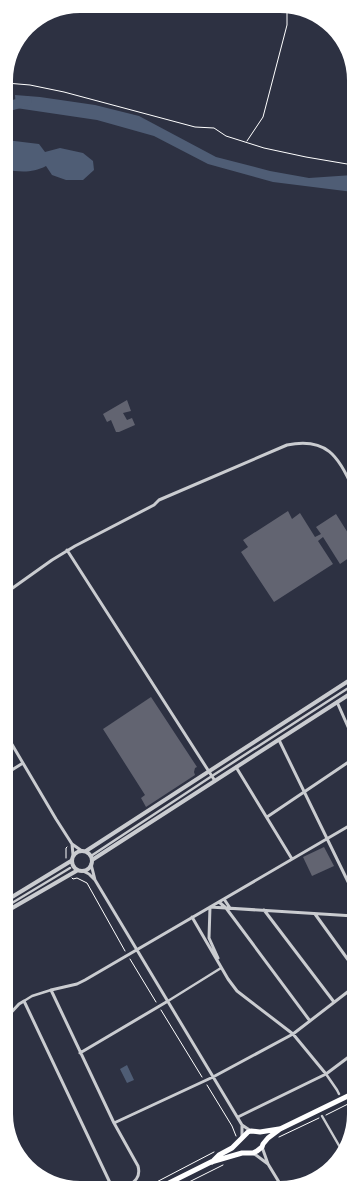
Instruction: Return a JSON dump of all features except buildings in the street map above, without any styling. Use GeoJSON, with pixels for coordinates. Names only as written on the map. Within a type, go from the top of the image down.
{"type":"FeatureCollection","features":[{"type":"Feature","properties":{"kind":"main road"},"geometry":{"type":"LineString","coordinates":[[173,1181],[211,1162],[232,1155],[257,1151],[269,1136],[280,1129],[347,1096]]}},
{"type":"Feature","properties":{"kind":"main road"},"geometry":{"type":"LineString","coordinates":[[211,1162],[219,1155],[232,1148],[246,1134],[280,1129]]}},
{"type":"Feature","properties":{"kind":"main road"},"geometry":{"type":"LineString","coordinates":[[254,1132],[261,1136],[262,1146]]}},
{"type":"Feature","properties":{"kind":"main road"},"geometry":{"type":"LineString","coordinates":[[242,1139],[242,1147],[250,1152]]}},
{"type":"Feature","properties":{"kind":"street"},"geometry":{"type":"LineString","coordinates":[[13,588],[67,550],[154,505],[164,497],[287,445],[302,443],[317,445],[330,452],[342,465],[347,475]]}},
{"type":"Feature","properties":{"kind":"street"},"geometry":{"type":"LineString","coordinates":[[67,550],[215,781]]}},
{"type":"Feature","properties":{"kind":"street"},"geometry":{"type":"LineString","coordinates":[[73,855],[77,852],[84,851],[347,682]]}},
{"type":"Feature","properties":{"kind":"street"},"geometry":{"type":"LineString","coordinates":[[13,908],[80,870],[87,869],[91,860],[212,776],[347,689]]}},
{"type":"Feature","properties":{"kind":"street"},"geometry":{"type":"LineString","coordinates":[[91,860],[347,696]]}},
{"type":"Feature","properties":{"kind":"street"},"geometry":{"type":"LineString","coordinates":[[337,702],[347,724]]}},
{"type":"Feature","properties":{"kind":"street"},"geometry":{"type":"LineString","coordinates":[[279,740],[347,880]]}},
{"type":"Feature","properties":{"kind":"street"},"geometry":{"type":"LineString","coordinates":[[13,746],[72,844],[84,851],[91,860],[95,880]]}},
{"type":"Feature","properties":{"kind":"street"},"geometry":{"type":"LineString","coordinates":[[13,769],[23,763]]}},
{"type":"Feature","properties":{"kind":"street"},"geometry":{"type":"LineString","coordinates":[[267,817],[347,763]]}},
{"type":"Feature","properties":{"kind":"street"},"geometry":{"type":"LineString","coordinates":[[236,767],[292,860]]}},
{"type":"Feature","properties":{"kind":"street"},"geometry":{"type":"LineString","coordinates":[[13,1010],[19,1004],[32,996],[77,984],[292,860],[347,826]]}},
{"type":"Feature","properties":{"kind":"street"},"geometry":{"type":"LineString","coordinates":[[13,896],[71,861],[73,855],[72,844]]}},
{"type":"Feature","properties":{"kind":"street"},"geometry":{"type":"LineString","coordinates":[[71,861],[73,866],[89,874],[95,880],[238,1117],[242,1125],[242,1139]]}},
{"type":"Feature","properties":{"kind":"street"},"geometry":{"type":"LineString","coordinates":[[13,902],[70,868]]}},
{"type":"Feature","properties":{"kind":"street"},"geometry":{"type":"LineString","coordinates":[[224,899],[228,908],[310,1021]]}},
{"type":"Feature","properties":{"kind":"street"},"geometry":{"type":"LineString","coordinates":[[218,902],[228,908]]}},
{"type":"Feature","properties":{"kind":"street"},"geometry":{"type":"LineString","coordinates":[[210,907],[347,916]]}},
{"type":"Feature","properties":{"kind":"street"},"geometry":{"type":"LineString","coordinates":[[210,907],[209,938],[221,968]]}},
{"type":"Feature","properties":{"kind":"street"},"geometry":{"type":"LineString","coordinates":[[264,910],[334,1002]]}},
{"type":"Feature","properties":{"kind":"street"},"geometry":{"type":"LineString","coordinates":[[315,914],[347,958]]}},
{"type":"Feature","properties":{"kind":"street"},"geometry":{"type":"LineString","coordinates":[[192,917],[221,968],[237,991],[293,1034],[326,1074],[337,1090],[338,1094]]}},
{"type":"Feature","properties":{"kind":"street"},"geometry":{"type":"LineString","coordinates":[[80,1053],[221,968]]}},
{"type":"Feature","properties":{"kind":"street"},"geometry":{"type":"LineString","coordinates":[[51,990],[114,1123],[138,1166],[138,1177],[135,1181]]}},
{"type":"Feature","properties":{"kind":"street"},"geometry":{"type":"LineString","coordinates":[[114,1123],[214,1077],[293,1034],[347,992]]}},
{"type":"Feature","properties":{"kind":"street"},"geometry":{"type":"LineString","coordinates":[[24,1001],[109,1181]]}},
{"type":"Feature","properties":{"kind":"street"},"geometry":{"type":"LineString","coordinates":[[238,1117],[326,1074],[347,1058]]}},
{"type":"Feature","properties":{"kind":"street"},"geometry":{"type":"LineString","coordinates":[[322,1116],[339,1146]]}},
{"type":"Feature","properties":{"kind":"street"},"geometry":{"type":"LineString","coordinates":[[242,1125],[254,1132]]}},
{"type":"Feature","properties":{"kind":"street"},"geometry":{"type":"LineString","coordinates":[[262,1146],[268,1164],[278,1181]]}},
{"type":"Feature","properties":{"kind":"street"},"geometry":{"type":"LineString","coordinates":[[250,1152],[268,1164]]}},
{"type":"Feature","properties":{"kind":"path"},"geometry":{"type":"LineString","coordinates":[[246,142],[262,117],[287,26],[287,14]]}},
{"type":"Feature","properties":{"kind":"path"},"geometry":{"type":"LineString","coordinates":[[13,84],[30,85],[64,92],[195,127],[214,128],[226,136],[264,148],[347,164]]}},
{"type":"Feature","properties":{"kind":"path"},"geometry":{"type":"LineString","coordinates":[[64,861],[66,858],[67,848]]}},
{"type":"Feature","properties":{"kind":"path"},"geometry":{"type":"LineString","coordinates":[[73,879],[77,878],[87,883],[128,955],[234,1130],[237,1128]]}},
{"type":"Feature","properties":{"kind":"path"},"geometry":{"type":"LineString","coordinates":[[159,1181],[217,1151]]}},
{"type":"Feature","properties":{"kind":"water"},"geometry":{"type":"Polygon","coordinates":[[[15,95],[95,105],[139,116],[216,157],[270,171],[309,178],[347,175],[347,191],[273,182],[208,164],[154,136],[97,120],[16,108],[15,95]]]}},
{"type":"Feature","properties":{"kind":"water"},"geometry":{"type":"Polygon","coordinates":[[[13,141],[39,144],[45,152],[60,148],[83,153],[93,161],[94,170],[83,180],[66,180],[52,175],[46,166],[36,170],[13,171],[13,141]]]}},
{"type":"Feature","properties":{"kind":"water"},"geometry":{"type":"Polygon","coordinates":[[[127,1065],[134,1080],[127,1083],[120,1069],[127,1065]]]}},
{"type":"Feature","properties":{"kind":"waterway"},"geometry":{"type":"LineString","coordinates":[[13,105],[27,101]]}}]}
